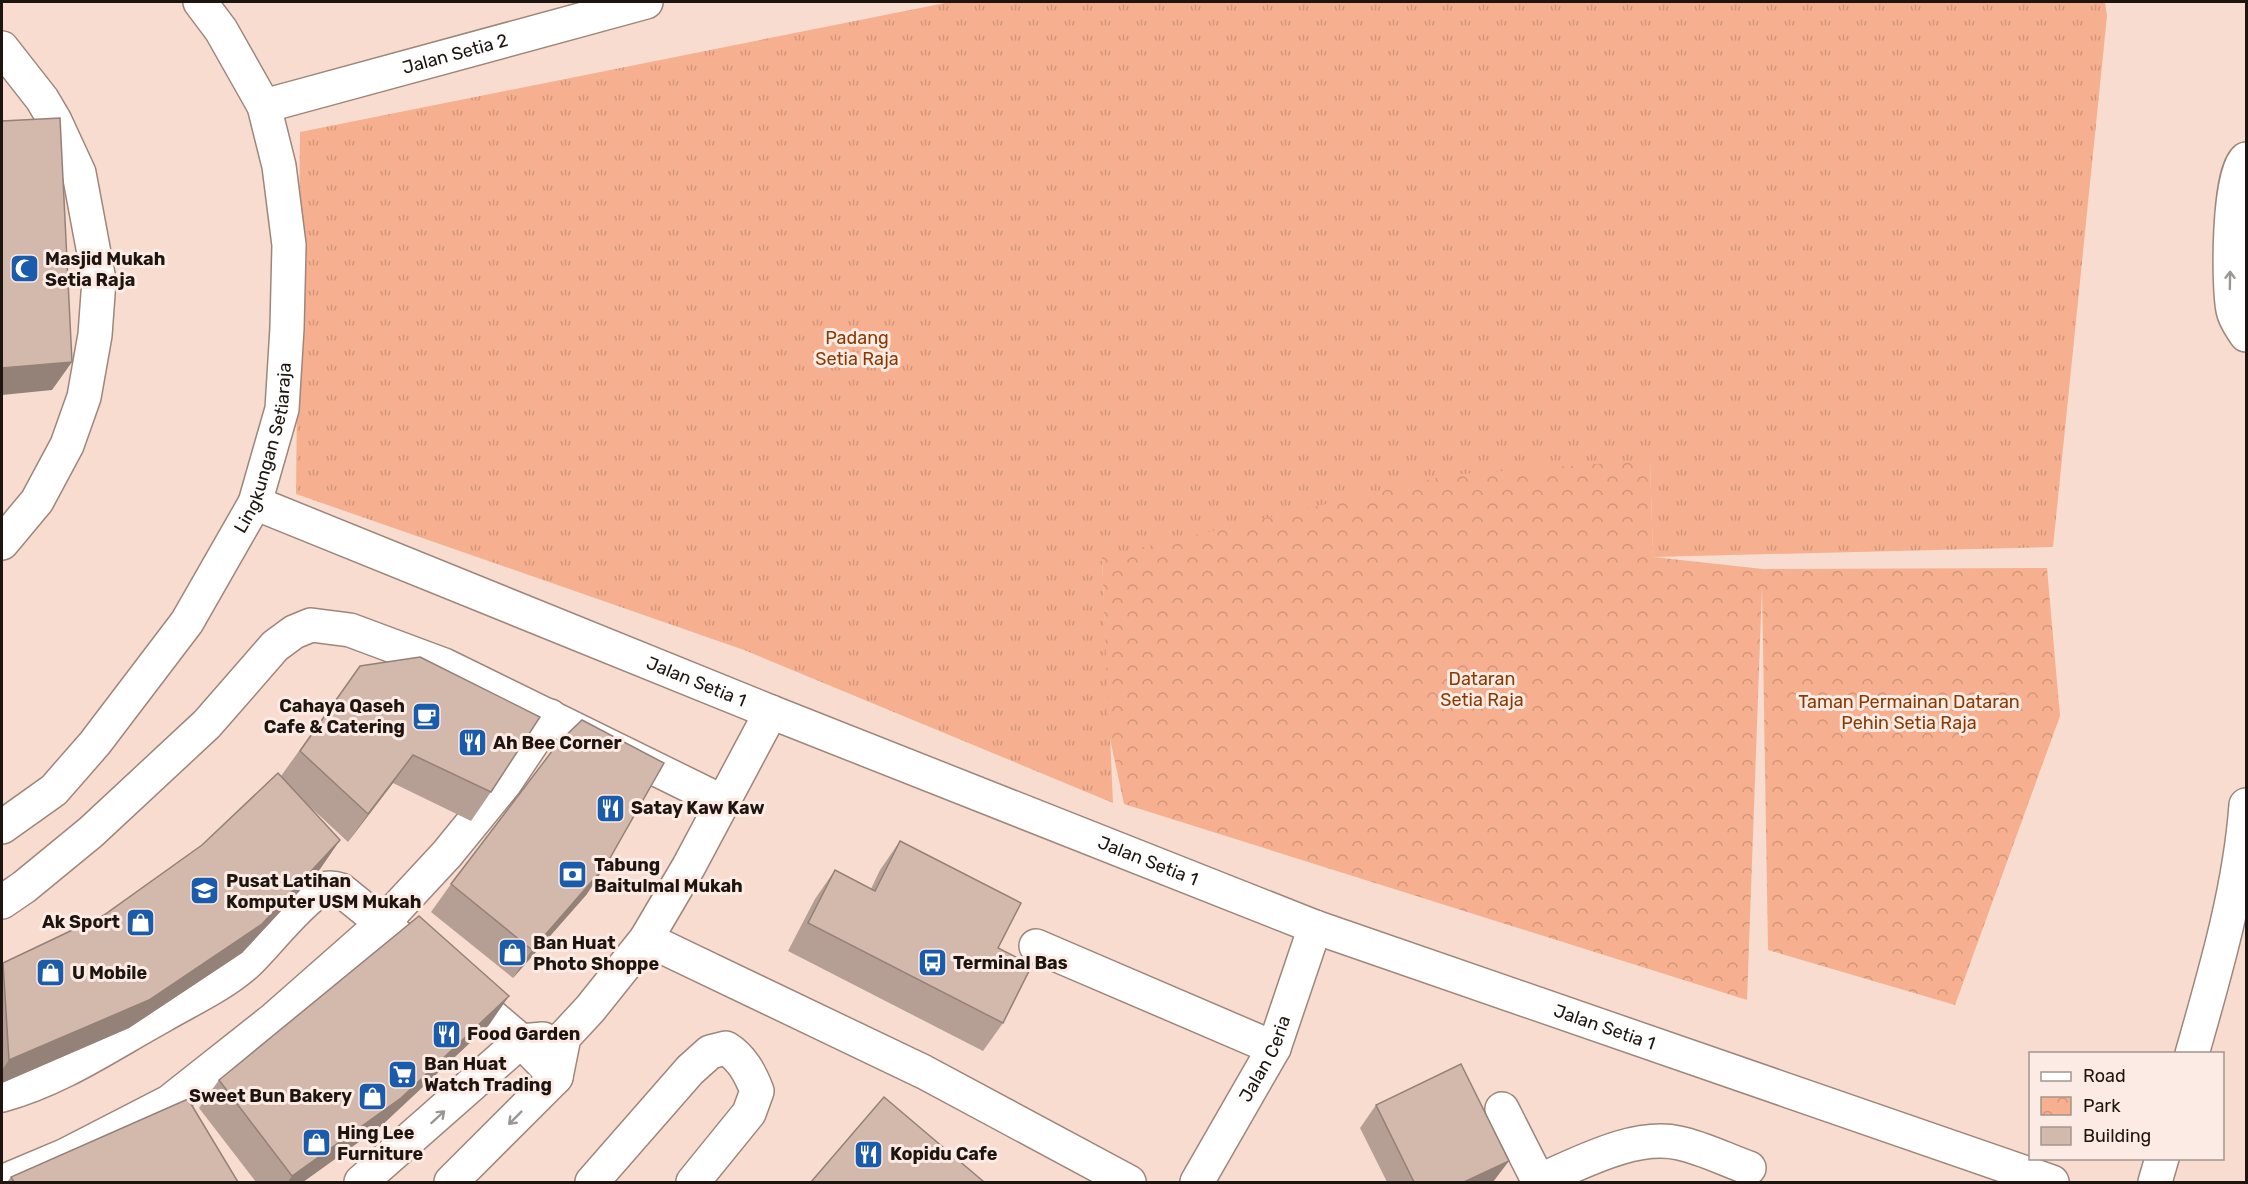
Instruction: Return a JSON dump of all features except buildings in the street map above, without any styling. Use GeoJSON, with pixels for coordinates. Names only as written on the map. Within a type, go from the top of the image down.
{"type":"FeatureCollection","features":[{"type":"Feature","properties":{"kind":"street","name":"Lingkungan Setiaraja"},"geometry":{"type":"LineString","coordinates":[[2,827],[54,790],[95,744],[187,622],[255,503],[282,409],[288,316],[289,245],[279,166],[264,106],[221,30],[200,2]]}},
{"type":"Feature","properties":{"kind":"street","name":"Jalan Setia 2"},"geometry":{"type":"LineString","coordinates":[[264,106],[646,2]]}},
{"type":"Feature","properties":{"kind":"street"},"geometry":{"type":"LineString","coordinates":[[2,48],[42,99],[56,121],[79,173],[99,280],[95,335],[84,397],[67,445],[37,501],[2,543]]}},
{"type":"Feature","properties":{"kind":"street"},"geometry":{"type":"LineString","coordinates":[[2247,159],[2242,163],[2237,174],[2232,224],[2230,289],[2234,314],[2247,335]]}},
{"type":"Feature","properties":{"kind":"street","name":"Jalan Setia 1"},"geometry":{"type":"LineString","coordinates":[[255,503],[771,712],[1315,927],[2052,1182]]}},
{"type":"Feature","properties":{"kind":"street"},"geometry":{"type":"LineString","coordinates":[[2,902],[32,880],[107,816],[207,724],[275,646],[294,632],[311,625],[350,630],[434,661],[723,802]]}},
{"type":"Feature","properties":{"kind":"street"},"geometry":{"type":"LineString","coordinates":[[451,1182],[556,1077],[564,1037],[590,1009],[646,939],[689,866],[771,712]]}},
{"type":"Feature","properties":{"kind":"street"},"geometry":{"type":"LineString","coordinates":[[2,1182],[66,1155],[169,1102],[274,1019],[383,924],[477,819],[506,783],[550,716]]}},
{"type":"Feature","properties":{"kind":"street"},"geometry":{"type":"LineString","coordinates":[[2192,1052],[2210,992],[2236,881],[2247,805]]}},
{"type":"Feature","properties":{"kind":"street"},"geometry":{"type":"LineString","coordinates":[[2,1095],[44,1080],[223,981],[248,962],[299,909],[323,889],[333,888],[341,891],[426,960],[521,1041],[556,1077]]}},
{"type":"Feature","properties":{"kind":"street","name":"Jalan Ceria"},"geometry":{"type":"LineString","coordinates":[[1197,1182],[1274,1048],[1315,927]]}},
{"type":"Feature","properties":{"kind":"street"},"geometry":{"type":"LineString","coordinates":[[646,939],[924,1072],[1129,1182]]}},
{"type":"Feature","properties":{"kind":"street"},"geometry":{"type":"LineString","coordinates":[[1036,946],[1274,1048]]}},
{"type":"Feature","properties":{"kind":"street"},"geometry":{"type":"LineString","coordinates":[[361,1182],[418,1135],[521,1041],[564,1037]]}},
{"type":"Feature","properties":{"kind":"street"},"geometry":{"type":"LineString","coordinates":[[592,1182],[690,1070],[710,1052],[726,1048],[737,1055],[751,1074],[757,1091],[749,1113],[693,1182]]}},
{"type":"Feature","properties":{"kind":"street"},"geometry":{"type":"LineString","coordinates":[[169,1102],[189,1129]]}},
{"type":"Feature","properties":{"kind":"street"},"geometry":{"type":"LineString","coordinates":[[1502,1109],[1539,1182],[1617,1148],[1647,1142],[1678,1142],[1749,1168]]}},
{"type":"Feature","properties":{"kind":"street"},"geometry":{"type":"LineString","coordinates":[[2155,1182],[2161,1160]]}},
{"type":"Feature","properties":{"kind":"green space","name":"Padang Setia Raja"},"geometry":{"type":"Polygon","coordinates":[[[950,2],[2105,2],[2107,16],[2053,547],[1653,557],[1650,460],[1102,557],[1113,803],[744,650],[296,494],[300,132],[950,2]]]}},
{"type":"Feature","properties":{"kind":"green space","name":"Dataran Setia Raja"},"geometry":{"type":"Polygon","coordinates":[[[1650,460],[1653,557],[1763,569],[2047,568],[2060,716],[1955,1005],[1768,950],[1762,587],[1747,1000],[1124,804],[1109,734],[1102,557],[1449,475],[1650,460]]]}},
{"type":"Feature","properties":{"kind":"place","name":"Masjid Mukah Setia Raja"},"geometry":{"type":"Point","coordinates":[24,269]}},
{"type":"Feature","properties":{"kind":"place","name":"Cahaya Qaseh Cafe & Catering"},"geometry":{"type":"Point","coordinates":[426,716]}},
{"type":"Feature","properties":{"kind":"place","name":"Ah Bee Corner"},"geometry":{"type":"Point","coordinates":[472,743]}},
{"type":"Feature","properties":{"kind":"place","name":"Satay Kaw Kaw"},"geometry":{"type":"Point","coordinates":[610,808]}},
{"type":"Feature","properties":{"kind":"place","name":"Tabung Baitulmal Mukah"},"geometry":{"type":"Point","coordinates":[573,875]}},
{"type":"Feature","properties":{"kind":"place","name":"Pusat Latihan Komputer USM Mukah"},"geometry":{"type":"Point","coordinates":[205,891]}},
{"type":"Feature","properties":{"kind":"place","name":"Ak Sport"},"geometry":{"type":"Point","coordinates":[141,922]}},
{"type":"Feature","properties":{"kind":"place","name":"Ban Huat Photo Shoppe"},"geometry":{"type":"Point","coordinates":[512,953]}},
{"type":"Feature","properties":{"kind":"place","name":"Terminal Bas"},"geometry":{"type":"Point","coordinates":[932,963]}},
{"type":"Feature","properties":{"kind":"place","name":"U Mobile"},"geometry":{"type":"Point","coordinates":[51,973]}},
{"type":"Feature","properties":{"kind":"place","name":"Food Garden"},"geometry":{"type":"Point","coordinates":[446,1034]}},
{"type":"Feature","properties":{"kind":"place","name":"Ban Huat Watch Trading"},"geometry":{"type":"Point","coordinates":[403,1074]}},
{"type":"Feature","properties":{"kind":"place","name":"Sweet Bun Bakery"},"geometry":{"type":"Point","coordinates":[373,1096]}},
{"type":"Feature","properties":{"kind":"place","name":"Hing Lee Furniture"},"geometry":{"type":"Point","coordinates":[316,1143]}},
{"type":"Feature","properties":{"kind":"place","name":"Kopidu Cafe"},"geometry":{"type":"Point","coordinates":[869,1154]}},
{"type":"Feature","properties":{"kind":"park label","name":"Taman Permainan Dataran Pehin Setia Raja"},"geometry":{"type":"Point","coordinates":[1909,712]}}]}
